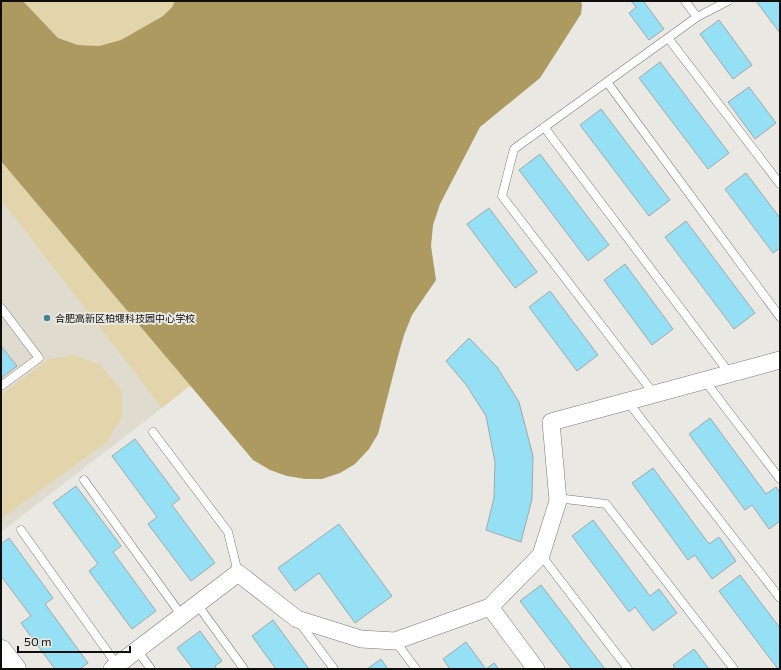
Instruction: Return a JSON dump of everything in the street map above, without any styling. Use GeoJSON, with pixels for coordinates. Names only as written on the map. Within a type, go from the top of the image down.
{"type":"FeatureCollection","features":[{"type":"Feature","properties":{"kind":"street"},"geometry":{"type":"LineString","coordinates":[[115,667],[238,573],[297,619],[361,640],[395,641],[490,607],[541,555],[558,501],[551,422],[780,360]]}},
{"type":"Feature","properties":{"kind":"street"},"geometry":{"type":"LineString","coordinates":[[490,607],[536,669]]}},
{"type":"Feature","properties":{"kind":"street"},"geometry":{"type":"LineString","coordinates":[[1,651],[15,669]]}},
{"type":"Feature","properties":{"kind":"lane"},"geometry":{"type":"LineString","coordinates":[[685,1],[697,17]]}},
{"type":"Feature","properties":{"kind":"lane"},"geometry":{"type":"LineString","coordinates":[[654,394],[502,196],[514,149],[697,17],[728,1]]}},
{"type":"Feature","properties":{"kind":"lane"},"geometry":{"type":"LineString","coordinates":[[668,38],[780,184]]}},
{"type":"Feature","properties":{"kind":"lane"},"geometry":{"type":"LineString","coordinates":[[607,82],[780,317]]}},
{"type":"Feature","properties":{"kind":"lane"},"geometry":{"type":"LineString","coordinates":[[544,127],[730,374]]}},
{"type":"Feature","properties":{"kind":"lane"},"geometry":{"type":"LineString","coordinates":[[1,308],[39,358],[1,386]]}},
{"type":"Feature","properties":{"kind":"lane"},"geometry":{"type":"LineString","coordinates":[[705,381],[780,479]]}},
{"type":"Feature","properties":{"kind":"lane"},"geometry":{"type":"LineString","coordinates":[[628,402],[780,598]]}},
{"type":"Feature","properties":{"kind":"lane"},"geometry":{"type":"LineString","coordinates":[[153,432],[228,532],[238,573]]}},
{"type":"Feature","properties":{"kind":"lane"},"geometry":{"type":"LineString","coordinates":[[84,480],[182,616]]}},
{"type":"Feature","properties":{"kind":"lane"},"geometry":{"type":"LineString","coordinates":[[557,498],[606,504],[734,669]]}},
{"type":"Feature","properties":{"kind":"lane"},"geometry":{"type":"LineString","coordinates":[[21,530],[115,667]]}},
{"type":"Feature","properties":{"kind":"lane"},"geometry":{"type":"LineString","coordinates":[[541,555],[628,669]]}},
{"type":"Feature","properties":{"kind":"lane"},"geometry":{"type":"LineString","coordinates":[[197,604],[244,669]]}},
{"type":"Feature","properties":{"kind":"lane"},"geometry":{"type":"LineString","coordinates":[[297,619],[334,669]]}},
{"type":"Feature","properties":{"kind":"lane"},"geometry":{"type":"LineString","coordinates":[[395,641],[416,669]]}},
{"type":"Feature","properties":{"kind":"lane"},"geometry":{"type":"LineString","coordinates":[[137,650],[151,669]]}},
{"type":"Feature","properties":{"kind":"shaded area"},"geometry":{"type":"Polygon","coordinates":[[[1,1],[23,1],[58,38],[78,45],[99,46],[121,40],[163,16],[172,7],[175,1],[581,1],[581,14],[540,78],[480,127],[440,204],[433,225],[431,246],[436,280],[412,315],[404,335],[378,434],[369,449],[355,464],[340,473],[322,479],[305,479],[287,476],[270,470],[253,460],[1,161],[1,1]]]}},
{"type":"Feature","properties":{"kind":"shaded area"},"geometry":{"type":"Polygon","coordinates":[[[23,1],[175,1],[172,7],[163,16],[121,40],[99,46],[78,45],[58,38],[23,1]]]}},
{"type":"Feature","properties":{"kind":"shaded area"},"geometry":{"type":"Polygon","coordinates":[[[1,161],[191,385],[162,408],[1,200],[1,161]]]}},
{"type":"Feature","properties":{"kind":"shaded area","name":"合肥高新区柏堰科技园中心学校"},"geometry":{"type":"Polygon","coordinates":[[[1,200],[162,408],[1,532],[1,200]]]}},
{"type":"Feature","properties":{"kind":"shaded area"},"geometry":{"type":"Polygon","coordinates":[[[73,355],[99,364],[122,391],[122,417],[107,442],[1,519],[1,395],[49,359],[73,355]]]}},
{"type":"Feature","properties":{"kind":"building"},"geometry":{"type":"Polygon","coordinates":[[[631,1],[644,1],[664,29],[649,40],[629,13],[636,7],[631,1]]]}},
{"type":"Feature","properties":{"kind":"building"},"geometry":{"type":"Polygon","coordinates":[[[756,1],[780,1],[780,33],[756,1]]]}},
{"type":"Feature","properties":{"kind":"building"},"geometry":{"type":"Polygon","coordinates":[[[719,20],[752,65],[733,79],[700,34],[719,20]]]}},
{"type":"Feature","properties":{"kind":"building"},"geometry":{"type":"Polygon","coordinates":[[[660,62],[729,153],[708,169],[639,78],[660,62]]]}},
{"type":"Feature","properties":{"kind":"building"},"geometry":{"type":"Polygon","coordinates":[[[749,87],[776,123],[755,139],[728,102],[749,87]]]}},
{"type":"Feature","properties":{"kind":"building"},"geometry":{"type":"Polygon","coordinates":[[[601,109],[670,200],[649,216],[580,125],[601,109]]]}},
{"type":"Feature","properties":{"kind":"building"},"geometry":{"type":"Polygon","coordinates":[[[540,154],[609,245],[588,261],[519,170],[540,154]]]}},
{"type":"Feature","properties":{"kind":"building"},"geometry":{"type":"Polygon","coordinates":[[[746,173],[780,218],[780,248],[773,253],[725,189],[746,173]]]}},
{"type":"Feature","properties":{"kind":"building"},"geometry":{"type":"Polygon","coordinates":[[[489,208],[537,272],[515,288],[467,224],[489,208]]]}},
{"type":"Feature","properties":{"kind":"building"},"geometry":{"type":"Polygon","coordinates":[[[686,221],[755,313],[734,329],[665,237],[686,221]]]}},
{"type":"Feature","properties":{"kind":"building"},"geometry":{"type":"Polygon","coordinates":[[[625,264],[673,329],[652,345],[604,280],[625,264]]]}},
{"type":"Feature","properties":{"kind":"building"},"geometry":{"type":"Polygon","coordinates":[[[550,291],[598,355],[577,371],[529,307],[550,291]]]}},
{"type":"Feature","properties":{"kind":"building"},"geometry":{"type":"Polygon","coordinates":[[[469,338],[497,367],[519,402],[533,456],[532,499],[521,542],[486,530],[494,498],[495,462],[486,416],[467,386],[446,361],[469,338]]]}},
{"type":"Feature","properties":{"kind":"building"},"geometry":{"type":"Polygon","coordinates":[[[1,346],[17,366],[1,378],[1,346]]]}},
{"type":"Feature","properties":{"kind":"building"},"geometry":{"type":"Polygon","coordinates":[[[710,418],[766,494],[776,487],[780,493],[780,521],[769,529],[752,505],[745,510],[689,434],[710,418]]]}},
{"type":"Feature","properties":{"kind":"building"},"geometry":{"type":"Polygon","coordinates":[[[135,439],[180,499],[172,505],[215,563],[191,581],[148,524],[157,517],[112,456],[135,439]]]}},
{"type":"Feature","properties":{"kind":"building"},"geometry":{"type":"Polygon","coordinates":[[[653,468],[709,544],[719,537],[736,561],[712,579],[695,555],[688,560],[632,483],[653,468]]]}},
{"type":"Feature","properties":{"kind":"building"},"geometry":{"type":"Polygon","coordinates":[[[76,486],[121,546],[113,552],[156,611],[132,629],[89,571],[98,564],[53,503],[76,486]]]}},
{"type":"Feature","properties":{"kind":"building"},"geometry":{"type":"Polygon","coordinates":[[[593,520],[650,596],[659,589],[677,613],[653,631],[635,607],[629,612],[572,536],[593,520]]]}},
{"type":"Feature","properties":{"kind":"building"},"geometry":{"type":"Polygon","coordinates":[[[339,524],[392,596],[355,623],[319,573],[295,591],[278,568],[339,524]]]}},
{"type":"Feature","properties":{"kind":"building"},"geometry":{"type":"Polygon","coordinates":[[[9,538],[53,598],[45,604],[88,663],[80,669],[55,669],[21,623],[31,616],[1,576],[1,544],[9,538]]]}},
{"type":"Feature","properties":{"kind":"building"},"geometry":{"type":"Polygon","coordinates":[[[740,575],[780,628],[780,669],[778,669],[719,591],[740,575]]]}},
{"type":"Feature","properties":{"kind":"building"},"geometry":{"type":"Polygon","coordinates":[[[541,585],[605,669],[572,669],[520,601],[541,585]]]}},
{"type":"Feature","properties":{"kind":"building"},"geometry":{"type":"Polygon","coordinates":[[[273,620],[309,669],[276,669],[252,636],[273,620]]]}},
{"type":"Feature","properties":{"kind":"building"},"geometry":{"type":"Polygon","coordinates":[[[200,631],[222,661],[215,666],[217,669],[193,669],[177,648],[200,631]]]}},
{"type":"Feature","properties":{"kind":"building"},"geometry":{"type":"Polygon","coordinates":[[[466,642],[486,669],[450,669],[443,659],[466,642]]]}},
{"type":"Feature","properties":{"kind":"building"},"geometry":{"type":"Polygon","coordinates":[[[694,649],[709,669],[675,669],[673,665],[694,649]]]}},
{"type":"Feature","properties":{"kind":"building"},"geometry":{"type":"Polygon","coordinates":[[[381,659],[388,669],[367,669],[381,659]]]}},
{"type":"Feature","properties":{"kind":"building"},"geometry":{"type":"Polygon","coordinates":[[[494,663],[499,669],[486,669],[494,663]]]}},
{"type":"Feature","properties":{"kind":"place","name":"合肥高新区柏堰科技园中心学校"},"geometry":{"type":"Point","coordinates":[47,318]}}]}
